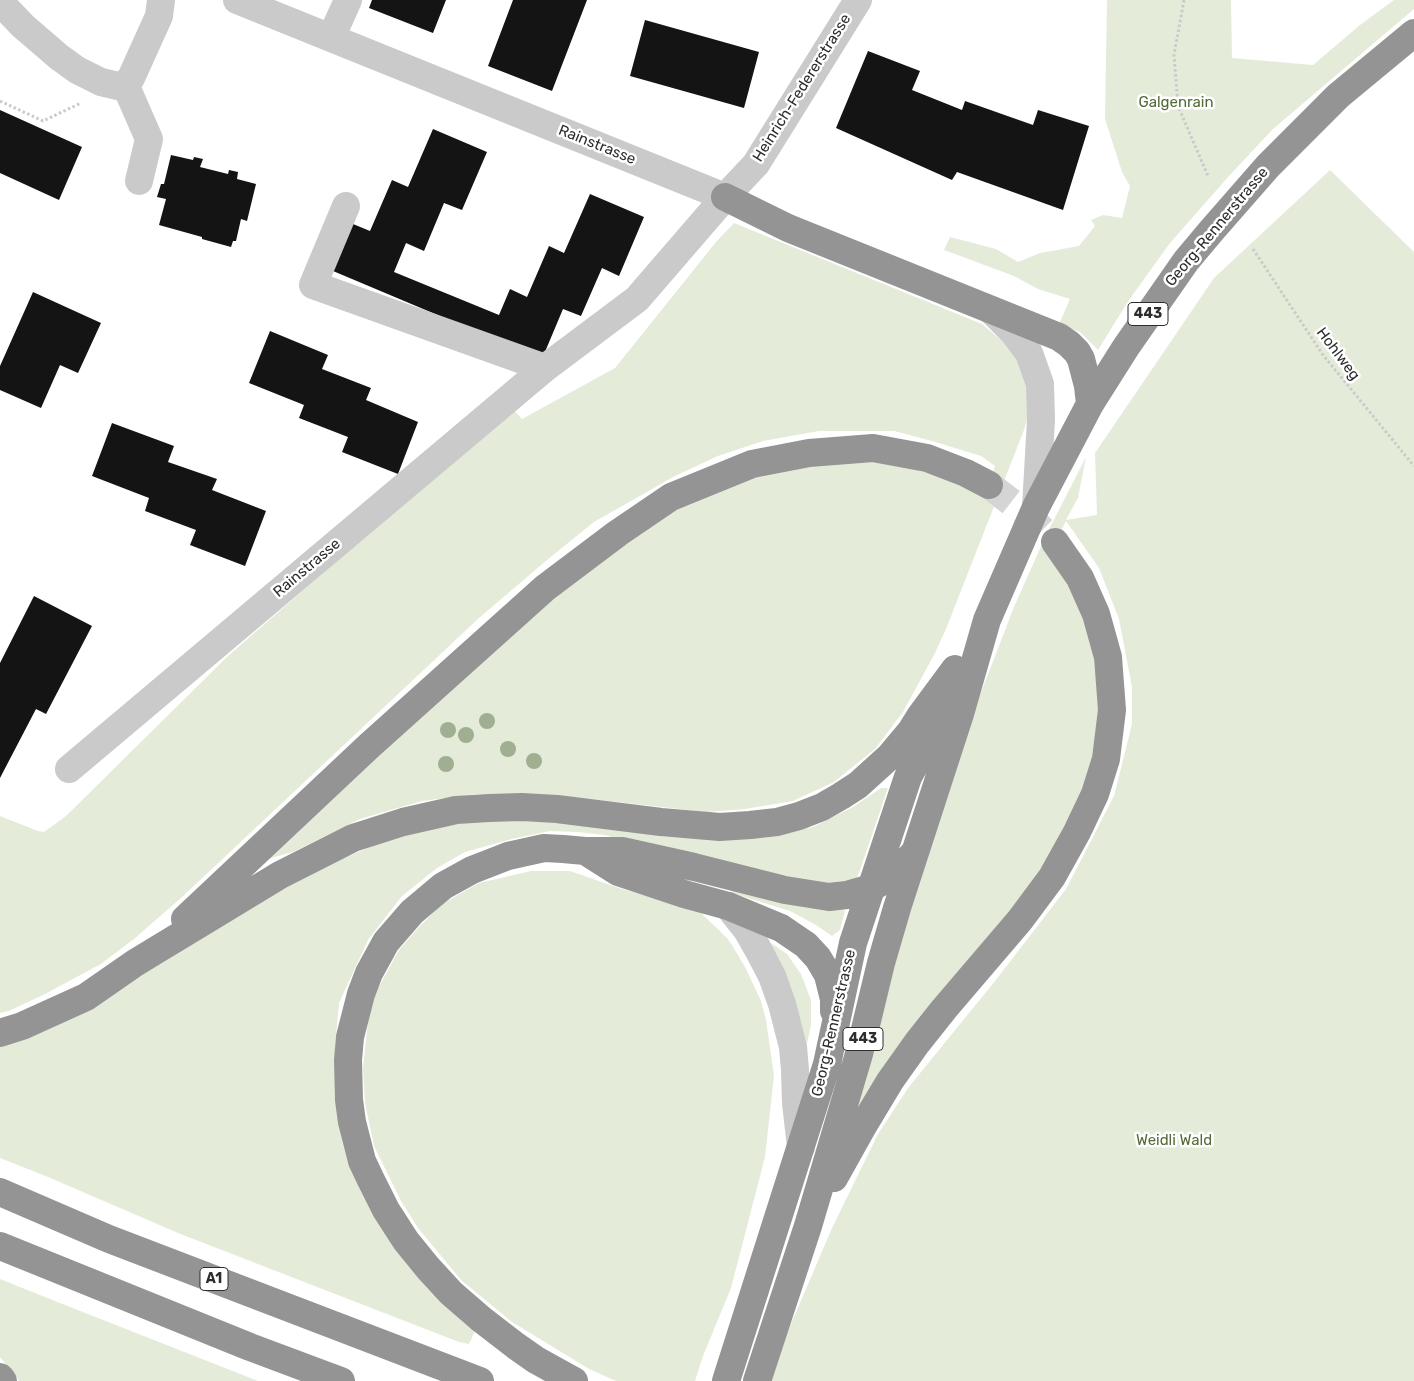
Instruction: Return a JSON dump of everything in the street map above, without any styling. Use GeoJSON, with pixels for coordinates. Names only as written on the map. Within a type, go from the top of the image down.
{"type":"FeatureCollection","features":[{"type":"Feature","properties":{"kind":"highway","name":"Georg-Rennerstrasse"},"geometry":{"type":"LineString","coordinates":[[757,1381],[808,1226],[860,1054],[881,963],[960,714],[987,620],[1036,507],[1090,404],[1126,347],[1186,261],[1268,166],[1338,96],[1414,32]]}},
{"type":"Feature","properties":{"kind":"highway"},"geometry":{"type":"LineString","coordinates":[[725,197],[788,228],[1059,337],[1069,344],[1081,359],[1088,386],[1090,404]]}},
{"type":"Feature","properties":{"kind":"highway"},"geometry":{"type":"LineString","coordinates":[[135,963],[369,746],[545,588],[618,532],[671,498],[752,464],[809,453],[873,448],[927,458],[966,473],[990,485]]}},
{"type":"Feature","properties":{"kind":"highway"},"geometry":{"type":"LineString","coordinates":[[808,1226],[890,1081],[917,1043],[1020,920],[1052,877],[1095,794],[1106,759],[1112,710],[1108,657],[1096,614],[1080,578],[1055,542]]}},
{"type":"Feature","properties":{"kind":"highway","name":"Georg-Rennerstrasse"},"geometry":{"type":"LineString","coordinates":[[726,1381],[827,1064],[853,943],[908,777],[928,741],[954,669],[987,620]]}},
{"type":"Feature","properties":{"kind":"highway"},"geometry":{"type":"LineString","coordinates":[[0,1033],[22,1026],[86,997],[135,963],[280,875],[353,838],[403,822],[456,810],[489,808],[557,809],[661,822],[720,827],[750,826],[799,816],[822,807],[841,796],[890,756],[912,731],[921,715],[954,669]]}},
{"type":"Feature","properties":{"kind":"highway"},"geometry":{"type":"LineString","coordinates":[[574,1381],[529,1355],[481,1319],[451,1293],[406,1241],[386,1210],[362,1161],[352,1122],[349,1100],[348,1060],[350,1037],[360,994],[386,942],[397,928],[443,886],[465,873],[508,856],[544,848],[622,851],[785,890],[828,897],[847,895],[871,888],[896,873],[916,851]]}},
{"type":"Feature","properties":{"kind":"highway"},"geometry":{"type":"LineString","coordinates":[[585,851],[618,872],[684,894],[728,906],[781,928],[806,945],[818,958],[828,975],[834,999],[835,1030]]}},
{"type":"Feature","properties":{"kind":"highway","name":"A1"},"geometry":{"type":"LineString","coordinates":[[0,1192],[109,1239],[480,1381]]}},
{"type":"Feature","properties":{"kind":"highway"},"geometry":{"type":"LineString","coordinates":[[0,1246],[341,1381]]}},
{"type":"Feature","properties":{"kind":"highway"},"geometry":{"type":"LineString","coordinates":[[0,1377],[3,1381]]}},
{"type":"Feature","properties":{"kind":"street"},"geometry":{"type":"LineString","coordinates":[[0,2],[23,26],[59,58],[90,78],[113,83],[131,78],[159,16],[161,0]]}},
{"type":"Feature","properties":{"kind":"street","name":"Rainstrasse"},"geometry":{"type":"LineString","coordinates":[[70,769],[545,368],[637,299],[725,197],[237,0]]}},
{"type":"Feature","properties":{"kind":"street"},"geometry":{"type":"LineString","coordinates":[[331,38],[348,0]]}},
{"type":"Feature","properties":{"kind":"street","name":"Heinrich-Federerstrasse"},"geometry":{"type":"LineString","coordinates":[[725,197],[756,164],[858,0]]}},
{"type":"Feature","properties":{"kind":"street"},"geometry":{"type":"LineString","coordinates":[[113,83],[150,139],[139,181]]}},
{"type":"Feature","properties":{"kind":"street"},"geometry":{"type":"LineString","coordinates":[[346,206],[313,285],[545,368]]}},
{"type":"Feature","properties":{"kind":"street"},"geometry":{"type":"LineString","coordinates":[[992,311],[1014,333],[1029,353],[1040,384],[1041,420],[1036,507]]}},
{"type":"Feature","properties":{"kind":"street"},"geometry":{"type":"LineString","coordinates":[[728,906],[747,930],[759,951],[772,976],[782,1004],[792,1047],[801,1147]]}},
{"type":"Feature","properties":{"kind":"path"},"geometry":{"type":"LineString","coordinates":[[1184,0],[1174,55],[1178,106],[1208,176]]}},
{"type":"Feature","properties":{"kind":"path"},"geometry":{"type":"LineString","coordinates":[[0,102],[43,121],[94,97],[113,83]]}},
{"type":"Feature","properties":{"kind":"path","name":"Hohlweg"},"geometry":{"type":"LineString","coordinates":[[1253,249],[1323,355],[1414,466]]}},
{"type":"Feature","properties":{"kind":"green space","name":"Galgenrain"},"geometry":{"type":"Polygon","coordinates":[[[1107,0],[1231,0],[1232,58],[1313,65],[1360,25],[1394,0],[1414,0],[1414,9],[1273,129],[1229,176],[1170,243],[1129,300],[1098,350],[1080,332],[1059,324],[1070,299],[1038,289],[1014,276],[944,250],[950,237],[996,249],[1018,262],[1040,253],[1079,246],[1095,226],[1091,220],[1103,215],[1122,218],[1130,186],[1122,172],[1105,119],[1107,0]]]}},
{"type":"Feature","properties":{"kind":"green space","name":"Weidli Wald"},"geometry":{"type":"Polygon","coordinates":[[[1330,170],[1414,252],[1414,1381],[771,1381],[782,1345],[832,1228],[878,1134],[908,1088],[995,981],[1066,889],[1114,796],[1132,724],[1132,687],[1119,619],[1099,568],[1066,521],[1051,551],[1081,596],[1102,678],[1092,774],[1054,853],[852,1124],[892,958],[973,713],[1014,607],[1046,535],[1086,457],[1078,498],[1066,520],[1097,515],[1095,453],[1214,278],[1330,170]]]}},
{"type":"Feature","properties":{"kind":"green space"},"geometry":{"type":"Polygon","coordinates":[[[734,223],[982,324],[1014,351],[1025,378],[1031,406],[1024,430],[946,629],[903,712],[875,749],[834,782],[793,801],[745,809],[706,812],[554,795],[476,794],[422,801],[360,819],[293,852],[268,859],[269,855],[591,560],[700,495],[800,461],[899,460],[986,494],[995,466],[981,456],[894,431],[819,431],[763,441],[718,456],[675,476],[594,522],[479,618],[181,898],[134,939],[101,964],[45,994],[9,1011],[0,1013],[0,816],[44,832],[66,816],[228,656],[433,477],[508,403],[522,419],[615,368],[716,242],[734,223]]]}},
{"type":"Feature","properties":{"kind":"green space"},"geometry":{"type":"Polygon","coordinates":[[[881,788],[888,788],[855,881],[828,886],[604,835],[550,831],[465,852],[437,868],[402,896],[368,940],[339,1003],[335,1048],[335,1087],[341,1137],[348,1162],[388,1238],[427,1288],[476,1329],[469,1344],[459,1342],[178,1233],[0,1158],[0,1044],[124,985],[166,961],[252,906],[325,866],[370,847],[411,833],[469,821],[540,821],[605,827],[667,837],[744,839],[813,827],[853,807],[881,788]]]}},
{"type":"Feature","properties":{"kind":"green space"},"geometry":{"type":"Polygon","coordinates":[[[531,871],[570,871],[701,913],[732,945],[761,1001],[766,1020],[774,1076],[765,1157],[731,1288],[703,1356],[695,1381],[616,1381],[589,1369],[512,1322],[461,1280],[418,1228],[401,1201],[374,1146],[365,1103],[363,1068],[370,1003],[399,950],[442,904],[479,883],[531,871]]]}},
{"type":"Feature","properties":{"kind":"green space"},"geometry":{"type":"Polygon","coordinates":[[[732,889],[840,908],[845,911],[840,930],[832,936],[790,911],[732,893],[732,889]]]}},
{"type":"Feature","properties":{"kind":"green space"},"geometry":{"type":"Polygon","coordinates":[[[771,943],[787,954],[801,974],[811,1000],[811,1025],[807,1044],[771,943]]]}},
{"type":"Feature","properties":{"kind":"green space"},"geometry":{"type":"Polygon","coordinates":[[[0,1279],[258,1381],[19,1381],[0,1357],[0,1279]]]}},
{"type":"Feature","properties":{"kind":"building"},"geometry":{"type":"Polygon","coordinates":[[[372,0],[446,0],[433,33],[369,8],[372,0]]]}},
{"type":"Feature","properties":{"kind":"building"},"geometry":{"type":"Polygon","coordinates":[[[513,0],[587,0],[552,91],[488,66],[513,0]]]}},
{"type":"Feature","properties":{"kind":"building"},"geometry":{"type":"Polygon","coordinates":[[[645,20],[759,52],[744,108],[630,76],[645,20]]]}},
{"type":"Feature","properties":{"kind":"building"},"geometry":{"type":"Polygon","coordinates":[[[868,51],[920,71],[912,90],[962,110],[965,101],[1033,125],[1038,110],[1089,126],[1063,210],[957,172],[952,180],[836,128],[868,51]]]}},
{"type":"Feature","properties":{"kind":"building"},"geometry":{"type":"Polygon","coordinates":[[[0,110],[82,147],[59,200],[0,173],[0,110]]]}},
{"type":"Feature","properties":{"kind":"building"},"geometry":{"type":"Polygon","coordinates":[[[433,129],[487,152],[462,210],[444,203],[424,251],[406,243],[394,272],[499,315],[510,289],[527,297],[549,246],[564,253],[590,194],[644,217],[619,276],[602,268],[581,316],[563,309],[542,359],[333,271],[353,224],[370,231],[392,180],[408,187],[433,129]]]}},
{"type":"Feature","properties":{"kind":"building"},"geometry":{"type":"Polygon","coordinates":[[[171,155],[193,160],[194,157],[203,159],[200,167],[228,174],[229,170],[238,172],[237,179],[256,184],[247,221],[241,219],[236,241],[233,241],[231,247],[159,225],[166,199],[157,197],[161,184],[164,184],[171,155]]]}},
{"type":"Feature","properties":{"kind":"building"},"geometry":{"type":"Polygon","coordinates":[[[33,292],[101,323],[78,373],[60,365],[41,408],[0,390],[0,366],[33,292]]]}},
{"type":"Feature","properties":{"kind":"building"},"geometry":{"type":"Polygon","coordinates":[[[270,331],[328,355],[322,369],[371,388],[366,400],[418,422],[398,474],[342,452],[348,437],[299,418],[304,405],[249,383],[270,331]]]}},
{"type":"Feature","properties":{"kind":"building"},"geometry":{"type":"Polygon","coordinates":[[[112,423],[174,446],[168,462],[217,479],[212,490],[266,511],[245,566],[190,545],[196,530],[145,511],[149,498],[92,476],[112,423]]]}},
{"type":"Feature","properties":{"kind":"building"},"geometry":{"type":"Polygon","coordinates":[[[34,596],[92,626],[46,714],[36,709],[0,778],[0,663],[34,596]]]}},
{"type":"Feature","properties":{"kind":"tunnel"},"geometry":{"type":"LineString","coordinates":[[989,485],[1024,512],[1055,542]]}}]}
